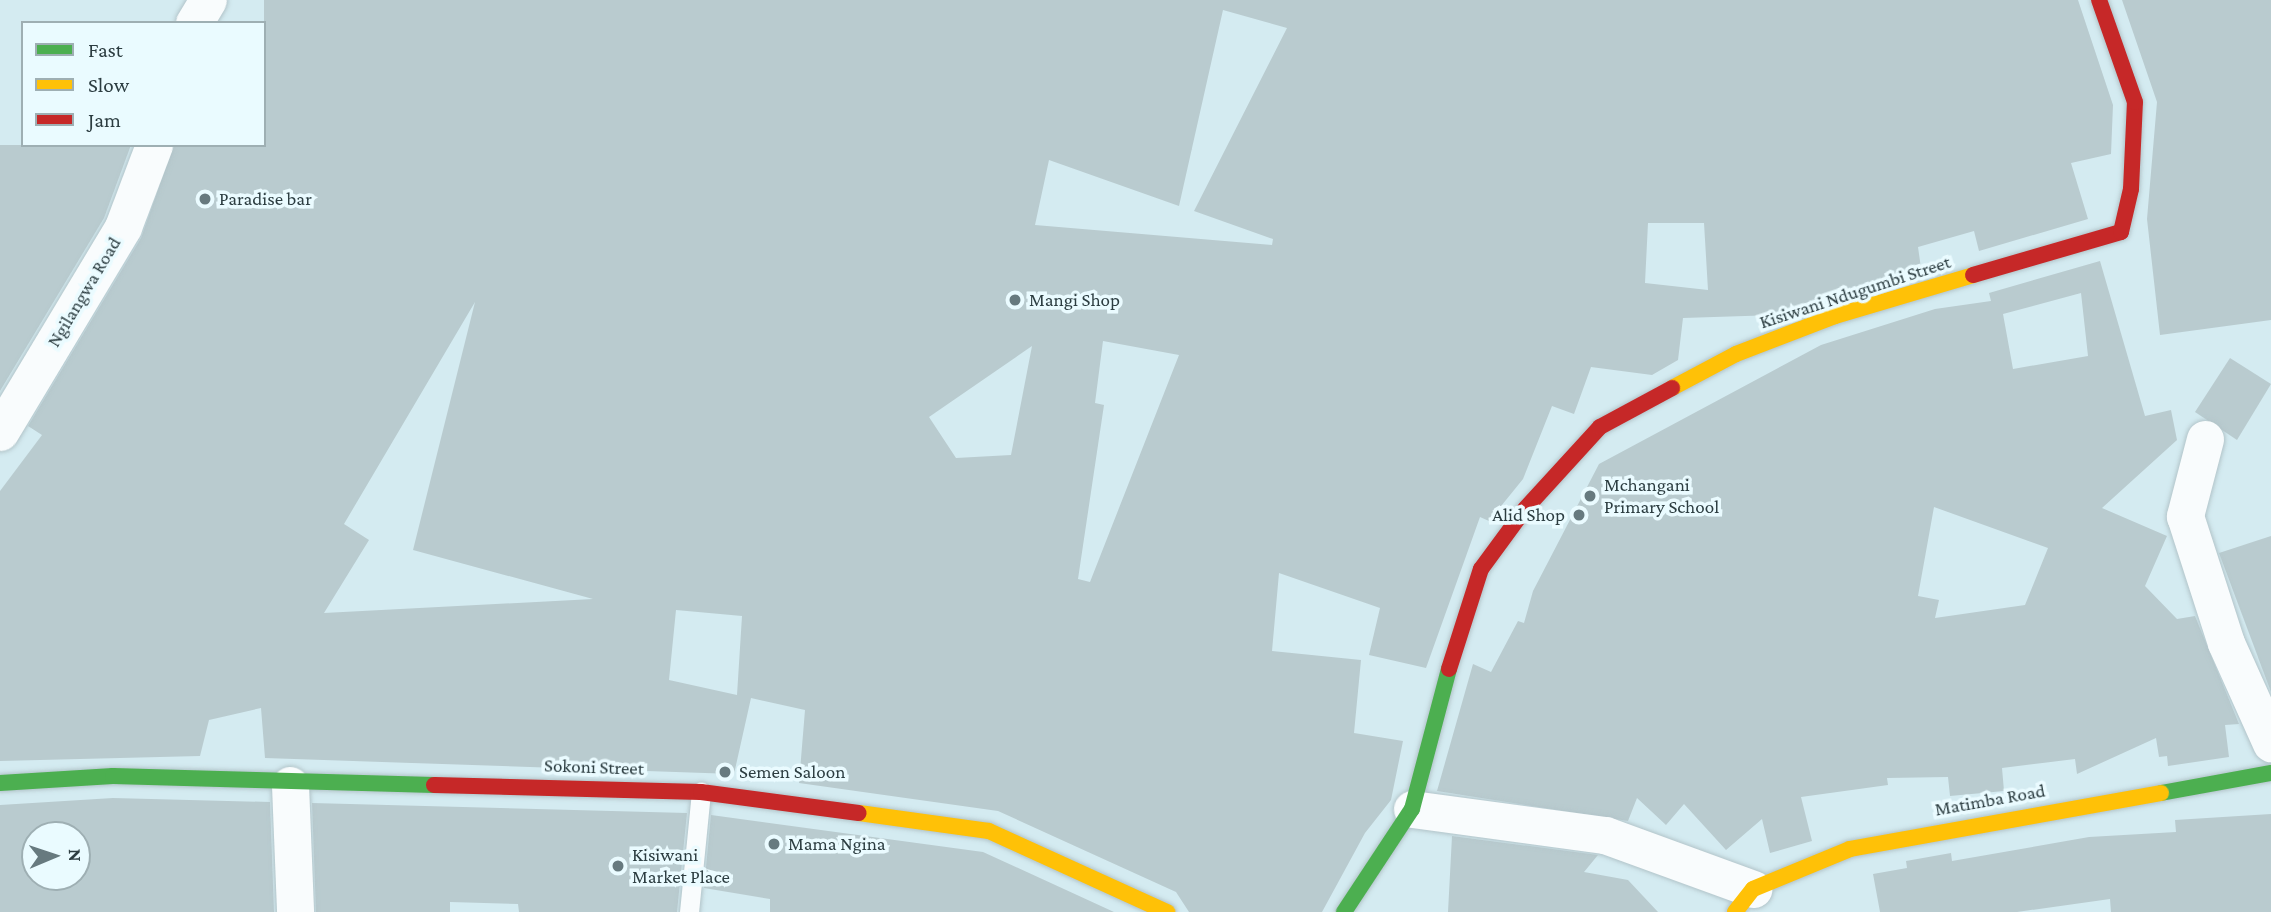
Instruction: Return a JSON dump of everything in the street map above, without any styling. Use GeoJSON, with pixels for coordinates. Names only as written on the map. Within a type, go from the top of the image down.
{"type":"FeatureCollection","features":[{"type":"Feature","properties":{"kind":"street"},"geometry":{"type":"LineString","coordinates":[[195,21],[208,0]]}},
{"type":"Feature","properties":{"kind":"street","name":"Kisiwani Ndugumbi Street"},"geometry":{"type":"LineString","coordinates":[[1344,912],[1412,809],[1422,753],[1482,569],[1525,509],[1600,427],[1736,354],[1835,316],[2120,232],[2131,189],[2135,102],[2099,0]]}},
{"type":"Feature","properties":{"kind":"street","name":"Ngilangwa Road"},"geometry":{"type":"LineString","coordinates":[[0,432],[12,384],[123,228],[153,147]]}},
{"type":"Feature","properties":{"kind":"street"},"geometry":{"type":"LineString","coordinates":[[2205,439],[2185,516],[2226,643],[2271,743]]}},
{"type":"Feature","properties":{"kind":"street","name":"Matimba Road"},"geometry":{"type":"LineString","coordinates":[[1744,900],[1850,849],[2271,773]]}},
{"type":"Feature","properties":{"kind":"street","name":"Sokoni Street"},"geometry":{"type":"LineString","coordinates":[[0,783],[113,776],[290,785],[701,792],[989,831],[1167,912]]}},
{"type":"Feature","properties":{"kind":"street"},"geometry":{"type":"LineString","coordinates":[[290,785],[295,912]]}},
{"type":"Feature","properties":{"kind":"street"},"geometry":{"type":"LineString","coordinates":[[1412,809],[1605,835],[1744,900]]}},
{"type":"Feature","properties":{"kind":"lane"},"geometry":{"type":"LineString","coordinates":[[689,912],[701,792]]}},
{"type":"Feature","properties":{"kind":"building"},"geometry":{"type":"Polygon","coordinates":[[[264,0],[2078,0],[2113,105],[2111,154],[2071,163],[2088,219],[1979,251],[1974,231],[1918,247],[1921,268],[1776,315],[1683,318],[1678,360],[1652,375],[1591,367],[1574,414],[1552,406],[1523,479],[1489,521],[1480,517],[1426,668],[1369,655],[1380,608],[1279,573],[1272,651],[1361,660],[1354,733],[1403,741],[1391,800],[1365,833],[1322,912],[1189,912],[1176,892],[998,811],[799,783],[805,710],[751,698],[734,774],[265,758],[261,708],[209,720],[200,756],[0,761],[0,491],[42,435],[28,426],[141,238],[173,147],[266,147],[264,0]],[[1223,10],[1179,206],[1049,160],[1035,225],[1272,245],[1273,239],[1194,211],[1287,28],[1223,10]],[[1648,223],[1645,283],[1708,290],[1704,223],[1648,223]],[[475,302],[344,524],[369,540],[324,613],[593,599],[413,550],[475,302]],[[1103,341],[1095,403],[1104,405],[1078,579],[1090,582],[1179,355],[1103,341]],[[1032,346],[929,417],[956,458],[1011,455],[1032,346]],[[676,610],[669,680],[737,695],[742,616],[676,610]]]}},
{"type":"Feature","properties":{"kind":"building"},"geometry":{"type":"Polygon","coordinates":[[[2122,0],[2271,0],[2271,320],[2160,335],[2147,219],[2157,102],[2122,0]]]}},
{"type":"Feature","properties":{"kind":"building"},"geometry":{"type":"Polygon","coordinates":[[[0,145],[130,147],[104,218],[0,391],[0,145]]]}},
{"type":"Feature","properties":{"kind":"building"},"geometry":{"type":"Polygon","coordinates":[[[2100,261],[2145,416],[2171,410],[2177,440],[2102,508],[2167,536],[2145,586],[2177,619],[2195,616],[2239,724],[2225,725],[2229,757],[2168,766],[2167,756],[2159,757],[2156,738],[2077,774],[2075,759],[2002,768],[2004,791],[1950,796],[1948,777],[1887,778],[1888,785],[1801,797],[1812,841],[1770,853],[1762,819],[1726,850],[1684,804],[1666,825],[1637,798],[1628,821],[1437,791],[1473,664],[1491,672],[1518,621],[1524,623],[1533,591],[1599,464],[1821,345],[1935,309],[1991,301],[1989,293],[2100,261]],[[2081,293],[2003,314],[2013,369],[2088,356],[2081,293]],[[1934,507],[1918,596],[1939,600],[1935,618],[2025,605],[2048,548],[1934,507]]]}},
{"type":"Feature","properties":{"kind":"building"},"geometry":{"type":"Polygon","coordinates":[[[2230,358],[2271,384],[2237,440],[2195,412],[2230,358]]]}},
{"type":"Feature","properties":{"kind":"building"},"geometry":{"type":"Polygon","coordinates":[[[2271,536],[2271,692],[2219,553],[2271,536]]]}},
{"type":"Feature","properties":{"kind":"building"},"geometry":{"type":"Polygon","coordinates":[[[113,798],[270,802],[274,912],[0,912],[0,805],[113,798]]]}},
{"type":"Feature","properties":{"kind":"building"},"geometry":{"type":"Polygon","coordinates":[[[312,803],[687,813],[677,912],[519,912],[518,904],[450,902],[450,912],[316,912],[312,803]]]}},
{"type":"Feature","properties":{"kind":"building"},"geometry":{"type":"Polygon","coordinates":[[[2271,814],[2271,912],[2111,912],[2110,899],[2017,912],[1880,912],[1873,874],[1907,868],[1906,861],[1951,853],[1952,861],[2089,837],[2176,832],[2175,820],[2271,814]]]}},
{"type":"Feature","properties":{"kind":"building"},"geometry":{"type":"Polygon","coordinates":[[[711,815],[983,852],[1114,912],[770,912],[770,899],[704,888],[711,815]]]}},
{"type":"Feature","properties":{"kind":"building"},"geometry":{"type":"Polygon","coordinates":[[[1452,836],[1598,855],[1584,872],[1628,880],[1658,912],[1448,912],[1452,836]]]}},
{"type":"Feature","properties":{"kind":"traffic: fast"},"geometry":{"type":"LineString","coordinates":[[1344,912],[1412,809],[1449,669]]}},
{"type":"Feature","properties":{"kind":"traffic: fast"},"geometry":{"type":"LineString","coordinates":[[2161,793],[2271,773]]}},
{"type":"Feature","properties":{"kind":"traffic: fast"},"geometry":{"type":"LineString","coordinates":[[0,783],[113,776],[434,785]]}},
{"type":"Feature","properties":{"kind":"traffic: slow"},"geometry":{"type":"LineString","coordinates":[[1672,388],[1736,354],[1835,316],[1973,275]]}},
{"type":"Feature","properties":{"kind":"traffic: slow"},"geometry":{"type":"LineString","coordinates":[[1735,912],[1753,889],[1850,849],[2161,793]]}},
{"type":"Feature","properties":{"kind":"traffic: slow"},"geometry":{"type":"LineString","coordinates":[[859,813],[989,831],[1167,912]]}},
{"type":"Feature","properties":{"kind":"traffic: jam"},"geometry":{"type":"LineString","coordinates":[[1973,275],[2121,232],[2131,189],[2135,102],[2099,0]]}},
{"type":"Feature","properties":{"kind":"traffic: jam"},"geometry":{"type":"LineString","coordinates":[[1449,669],[1481,569],[1525,509],[1600,427],[1672,388]]}},
{"type":"Feature","properties":{"kind":"traffic: jam"},"geometry":{"type":"LineString","coordinates":[[434,785],[701,792],[859,813]]}},
{"type":"Feature","properties":{"kind":"place","name":"Paradise bar"},"geometry":{"type":"Point","coordinates":[205,199]}},
{"type":"Feature","properties":{"kind":"place","name":"Mangi Shop"},"geometry":{"type":"Point","coordinates":[1015,300]}},
{"type":"Feature","properties":{"kind":"place","name":"Mchangani Primary School"},"geometry":{"type":"Point","coordinates":[1590,496]}},
{"type":"Feature","properties":{"kind":"place","name":"Alid Shop"},"geometry":{"type":"Point","coordinates":[1579,515]}},
{"type":"Feature","properties":{"kind":"place","name":"Semen Saloon"},"geometry":{"type":"Point","coordinates":[725,772]}},
{"type":"Feature","properties":{"kind":"place","name":"Mama Ngina"},"geometry":{"type":"Point","coordinates":[774,844]}},
{"type":"Feature","properties":{"kind":"place","name":"Kisiwani Market Place"},"geometry":{"type":"Point","coordinates":[618,866]}}]}
